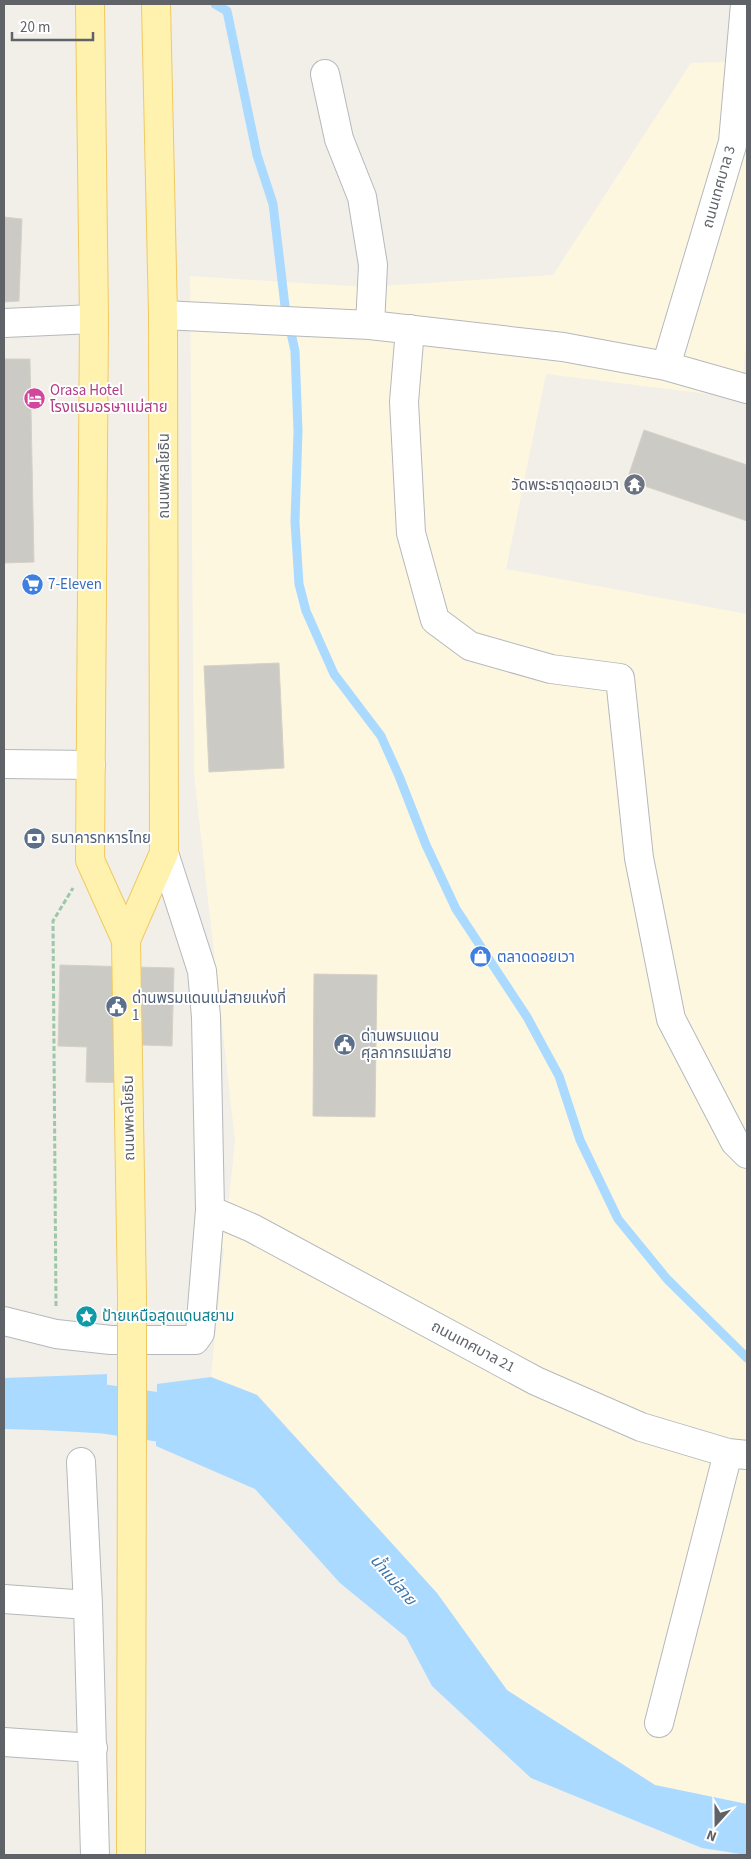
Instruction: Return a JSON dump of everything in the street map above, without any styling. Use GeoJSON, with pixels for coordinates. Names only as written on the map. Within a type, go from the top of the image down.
{"type":"FeatureCollection","features":[{"type":"Feature","properties":{"kind":"main road","name":"ถนนพหลโยธิน"},"geometry":{"type":"LineString","coordinates":[[90,4],[94,319],[90,860],[126,940],[132,1296],[133,1694],[131,1855]]}},
{"type":"Feature","properties":{"kind":"main road","name":"ถนนพหลโยธิน"},"geometry":{"type":"LineString","coordinates":[[126,940],[164,853],[163,314],[156,4]]}},
{"type":"Feature","properties":{"kind":"street","name":"ถนนเทศบาล 3"},"geometry":{"type":"LineString","coordinates":[[666,366],[733,142],[745,4]]}},
{"type":"Feature","properties":{"kind":"street"},"geometry":{"type":"LineString","coordinates":[[325,74],[339,139],[362,197],[373,264],[370,325]]}},
{"type":"Feature","properties":{"kind":"street"},"geometry":{"type":"LineString","coordinates":[[163,314],[370,325],[564,347],[666,366],[747,389]]}},
{"type":"Feature","properties":{"kind":"street"},"geometry":{"type":"LineString","coordinates":[[4,323],[94,319]]}},
{"type":"Feature","properties":{"kind":"street"},"geometry":{"type":"LineString","coordinates":[[410,330],[404,402],[410,533],[435,620],[470,646],[551,669],[620,678],[639,858],[672,1019],[735,1142],[747,1154]]}},
{"type":"Feature","properties":{"kind":"street"},"geometry":{"type":"LineString","coordinates":[[4,764],[90,765]]}},
{"type":"Feature","properties":{"kind":"street"},"geometry":{"type":"LineString","coordinates":[[4,1322],[56,1334],[111,1340],[195,1340],[200,1333],[210,1210],[206,1017],[202,971],[164,853]]}},
{"type":"Feature","properties":{"kind":"street","name":"ถนนเทศบาล 21"},"geometry":{"type":"LineString","coordinates":[[210,1210],[252,1228],[536,1381],[641,1427],[738,1454]]}},
{"type":"Feature","properties":{"kind":"street"},"geometry":{"type":"LineString","coordinates":[[659,1723],[738,1454]]}},
{"type":"Feature","properties":{"kind":"street"},"geometry":{"type":"LineString","coordinates":[[81,1462],[88,1605],[95,1855]]}},
{"type":"Feature","properties":{"kind":"street"},"geometry":{"type":"LineString","coordinates":[[4,1599],[88,1605]]}},
{"type":"Feature","properties":{"kind":"street"},"geometry":{"type":"LineString","coordinates":[[4,1742],[93,1748]]}},
{"type":"Feature","properties":{"kind":"path"},"geometry":{"type":"LineString","coordinates":[[56,1334],[54,921],[90,860]]}},
{"type":"Feature","properties":{"kind":"shaded area","name":"ตลาดดอยเวา"},"geometry":{"type":"Polygon","coordinates":[[[747,61],[747,333],[741,398],[546,374],[506,569],[747,614],[747,1804],[655,1785],[507,1690],[437,1593],[258,1395],[211,1377],[224,1249],[221,1247],[225,1199],[229,1200],[235,1141],[194,774],[190,276],[366,287],[553,275],[691,63],[747,61]]]}},
{"type":"Feature","properties":{"kind":"water"},"geometry":{"type":"Polygon","coordinates":[[[110,1374],[112,1432],[4,1429],[4,1378],[110,1374]]]}},
{"type":"Feature","properties":{"kind":"water"},"geometry":{"type":"Polygon","coordinates":[[[211,1377],[257,1395],[437,1593],[507,1690],[655,1785],[747,1804],[747,1855],[702,1848],[531,1778],[432,1686],[406,1637],[340,1583],[255,1489],[156,1446],[157,1384],[211,1377]]]}},
{"type":"Feature","properties":{"kind":"pier"},"geometry":{"type":"Polygon","coordinates":[[[107,1372],[113,1374],[115,1432],[112,1435],[107,1435],[107,1372]]]}},
{"type":"Feature","properties":{"kind":"building"},"geometry":{"type":"Polygon","coordinates":[[[4,217],[22,219],[19,301],[4,302],[4,217]]]}},
{"type":"Feature","properties":{"kind":"building"},"geometry":{"type":"Polygon","coordinates":[[[4,359],[30,359],[34,562],[4,563],[4,359]]]}},
{"type":"Feature","properties":{"kind":"building","name":"วัดพระธาตุดอยเวา"},"geometry":{"type":"Polygon","coordinates":[[[644,430],[747,465],[747,521],[627,480],[644,430]]]}},
{"type":"Feature","properties":{"kind":"building"},"geometry":{"type":"Polygon","coordinates":[[[279,663],[284,768],[209,772],[204,666],[279,663]]]}},
{"type":"Feature","properties":{"kind":"building","name":"ด่านพรมแดนแม่สายแห่งที่ 1"},"geometry":{"type":"Polygon","coordinates":[[[60,965],[174,968],[172,1046],[142,1045],[141,1083],[86,1082],[87,1047],[58,1046],[60,965]]]}},
{"type":"Feature","properties":{"kind":"building","name":"ด่านพรมแดน ศุลกากรแม่สาย"},"geometry":{"type":"Polygon","coordinates":[[[314,974],[377,975],[375,1117],[313,1116],[314,974]]]}},
{"type":"Feature","properties":{"kind":"waterway"},"geometry":{"type":"LineString","coordinates":[[215,4],[227,11],[257,155],[273,204],[285,306],[295,351],[298,431],[295,522],[299,584],[306,611],[334,674],[381,736],[426,845],[456,909],[527,1017],[559,1076],[580,1140],[618,1219],[667,1279],[747,1358]]}},
{"type":"Feature","properties":{"kind":"waterway","name":"น้ำแม่สาย"},"geometry":{"type":"LineString","coordinates":[[4,1403],[104,1409],[193,1422],[221,1434]]}},
{"type":"Feature","properties":{"kind":"place","name":"Orasa Hotel โรงแรมอรษาแม่สาย"},"geometry":{"type":"Point","coordinates":[34,399]}},
{"type":"Feature","properties":{"kind":"place","name":"วัดพระธาตุดอยเวา"},"geometry":{"type":"Point","coordinates":[635,485]}},
{"type":"Feature","properties":{"kind":"place","name":"7-Eleven"},"geometry":{"type":"Point","coordinates":[32,584]}},
{"type":"Feature","properties":{"kind":"place","name":"ธนาคารทหารไทย"},"geometry":{"type":"Point","coordinates":[35,838]}},
{"type":"Feature","properties":{"kind":"place","name":"ตลาดดอยเวา"},"geometry":{"type":"Point","coordinates":[481,957]}},
{"type":"Feature","properties":{"kind":"place","name":"ด่านพรมแดนแม่สายแห่งที่ 1"},"geometry":{"type":"Point","coordinates":[116,1007]}},
{"type":"Feature","properties":{"kind":"place","name":"ด่านพรมแดน ศุลกากรแม่สาย"},"geometry":{"type":"Point","coordinates":[345,1045]}},
{"type":"Feature","properties":{"kind":"place","name":"ป้ายเหนือสุดแดนสยาม"},"geometry":{"type":"Point","coordinates":[86,1316]}}]}
